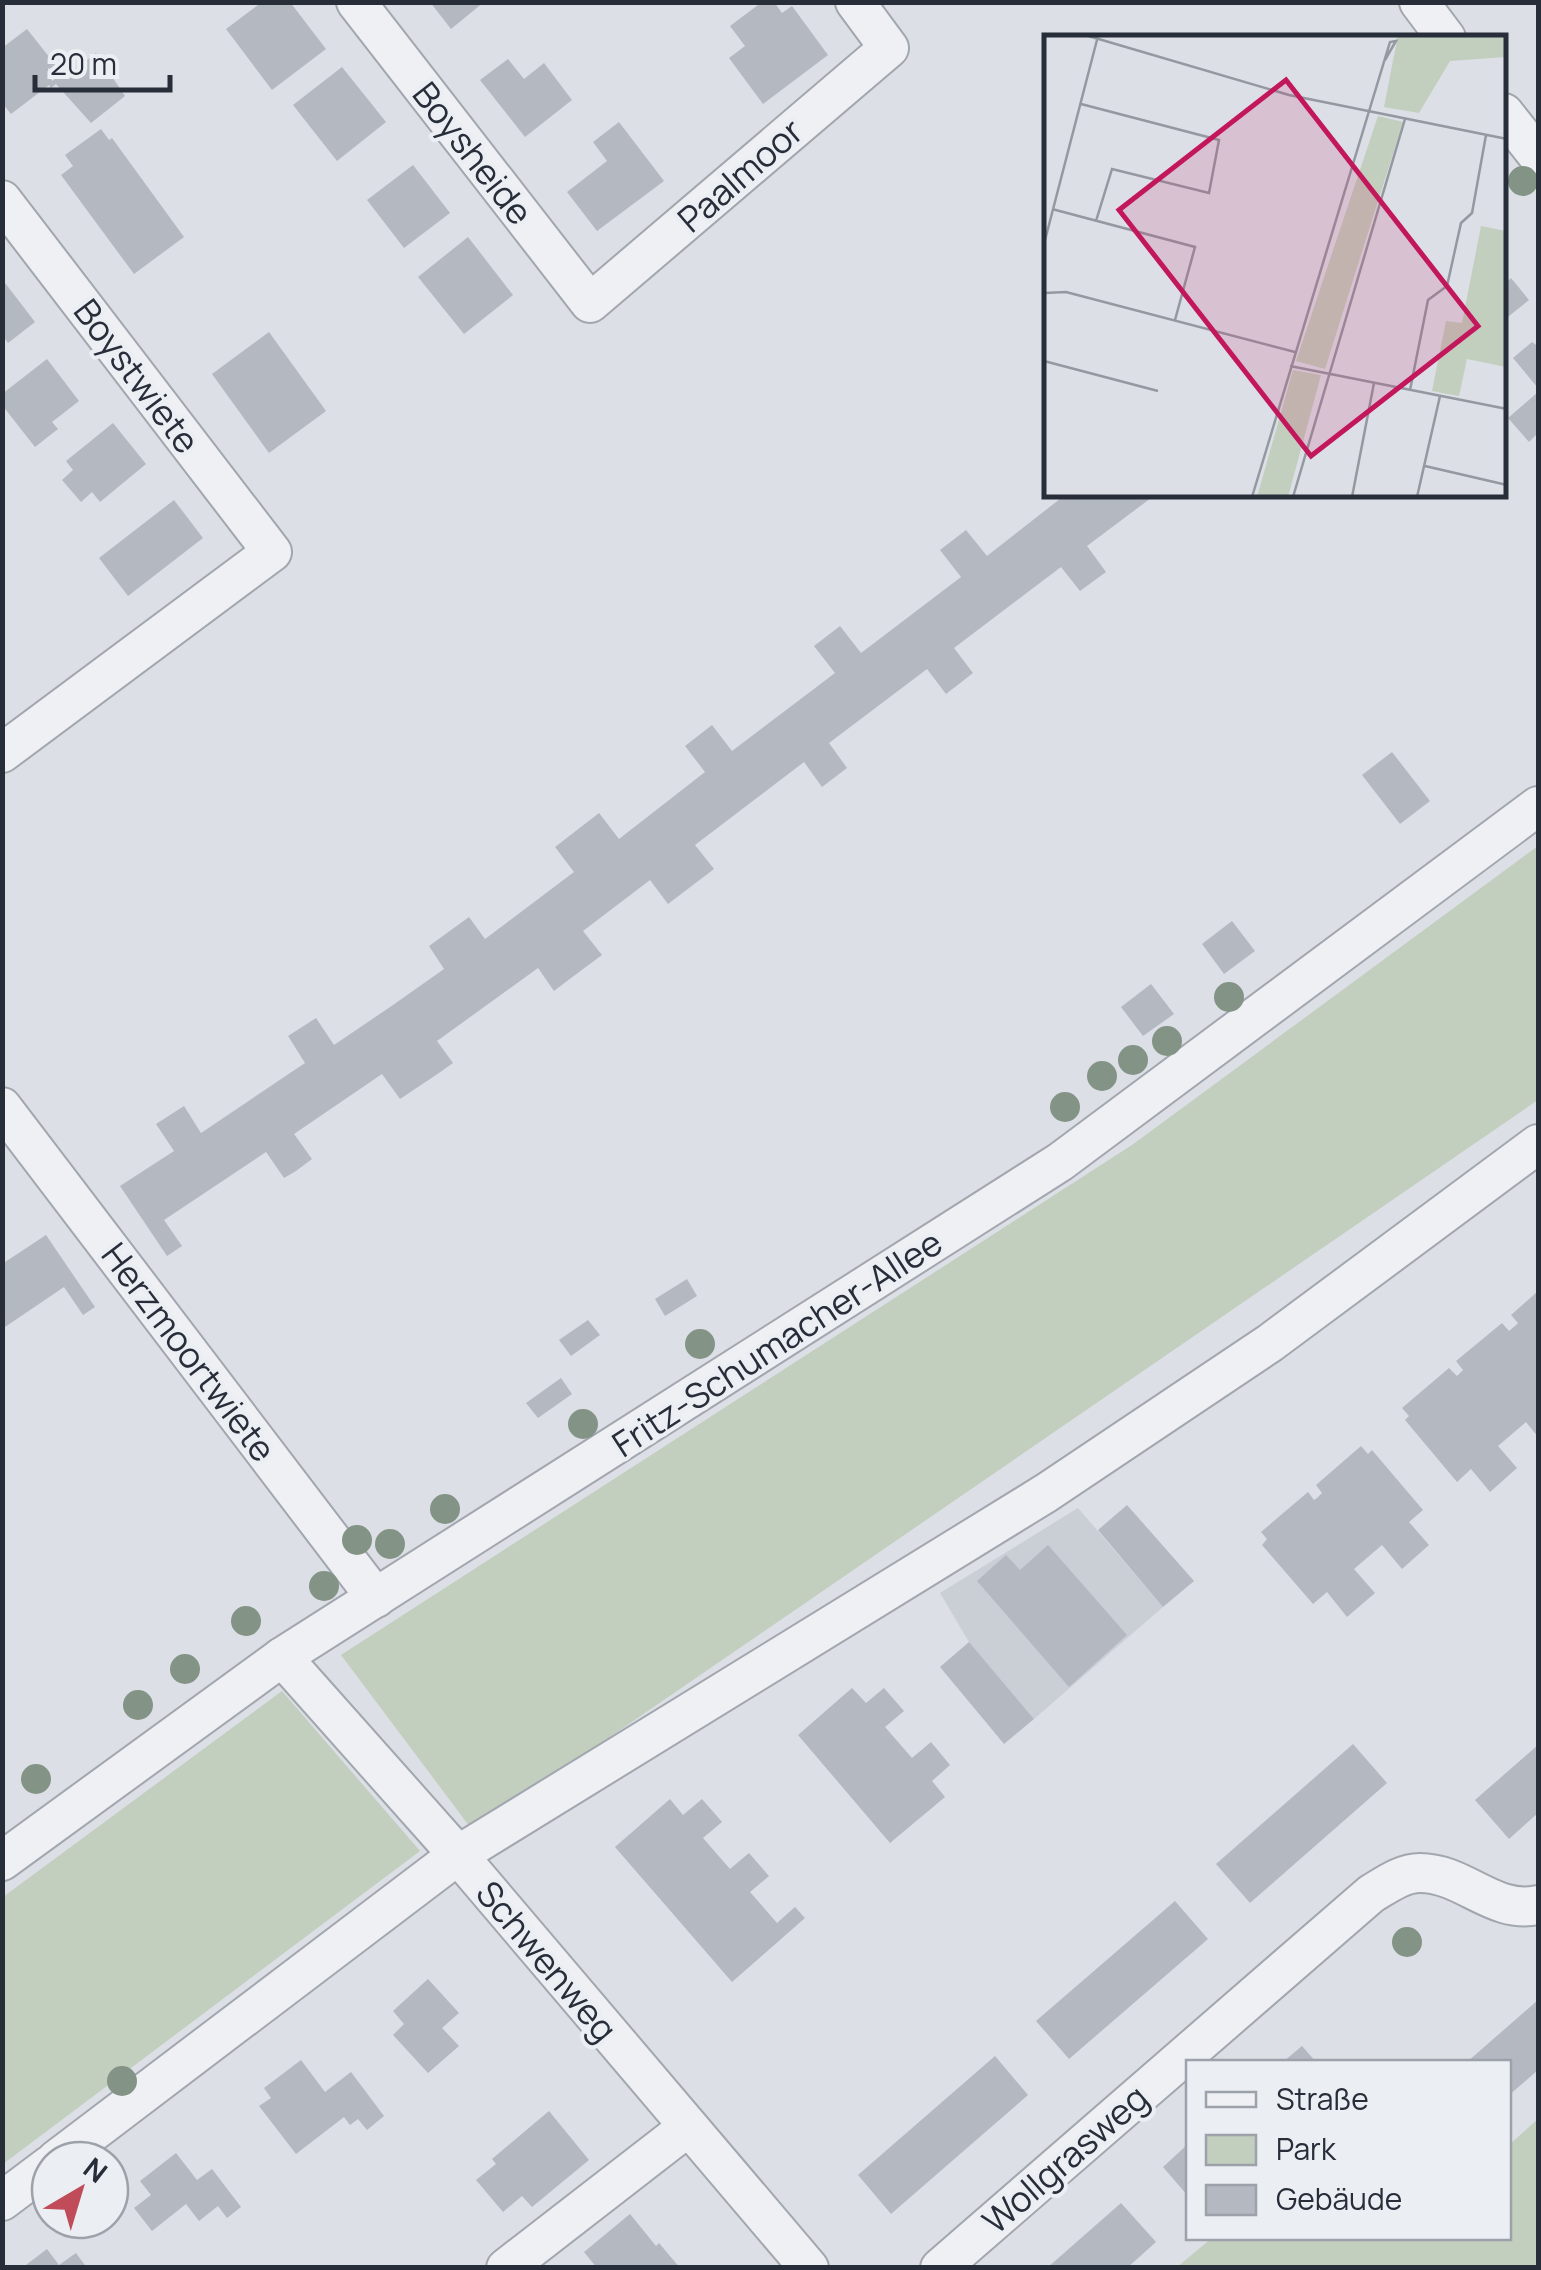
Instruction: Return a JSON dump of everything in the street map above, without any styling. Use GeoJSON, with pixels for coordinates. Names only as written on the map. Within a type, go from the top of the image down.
{"type":"FeatureCollection","features":[{"type":"Feature","properties":{"kind":"street","name":"Boysheide"},"geometry":{"type":"LineString","coordinates":[[356,2],[590,304]]}},
{"type":"Feature","properties":{"kind":"street","name":"Paalmoor"},"geometry":{"type":"LineString","coordinates":[[590,304],[889,48],[855,2]]}},
{"type":"Feature","properties":{"kind":"street"},"geometry":{"type":"LineString","coordinates":[[1420,2],[1444,35]]}},
{"type":"Feature","properties":{"kind":"street"},"geometry":{"type":"LineString","coordinates":[[1506,116],[1538,156]]}},
{"type":"Feature","properties":{"kind":"street","name":"Boystwiete"},"geometry":{"type":"LineString","coordinates":[[2,200],[272,552],[2,754]]}},
{"type":"Feature","properties":{"kind":"street","name":"Fritz-Schumacher-Allee"},"geometry":{"type":"LineString","coordinates":[[2,1861],[282,1657],[1060,1162],[1538,806]]}},
{"type":"Feature","properties":{"kind":"street","name":"Herzmoortwiete"},"geometry":{"type":"LineString","coordinates":[[2,1106],[376,1598]]}},
{"type":"Feature","properties":{"kind":"street"},"geometry":{"type":"LineString","coordinates":[[82,2140],[458,1856],[1046,1493],[1270,1343],[1538,1144]]}},
{"type":"Feature","properties":{"kind":"street","name":"Schwenweg"},"geometry":{"type":"LineString","coordinates":[[282,1657],[458,1856],[809,2268]]}},
{"type":"Feature","properties":{"kind":"street","name":"Wollgrasweg"},"geometry":{"type":"LineString","coordinates":[[940,2268],[1370,1894],[1396,1879],[1418,1873],[1463,1884],[1504,1905],[1538,1905]]}},
{"type":"Feature","properties":{"kind":"street"},"geometry":{"type":"LineString","coordinates":[[506,2268],[688,2127]]}},
{"type":"Feature","properties":{"kind":"street"},"geometry":{"type":"LineString","coordinates":[[2,2200],[30,2179]]}},
{"type":"Feature","properties":{"kind":"shaded area"},"geometry":{"type":"Polygon","coordinates":[[[1078,1508],[1163,1607],[1034,1719],[969,1642],[940,1593],[1078,1508]]]}},
{"type":"Feature","properties":{"kind":"green space"},"geometry":{"type":"Polygon","coordinates":[[[1538,846],[1538,1100],[473,1831],[341,1655],[1132,1145],[1538,846]]]}},
{"type":"Feature","properties":{"kind":"green space"},"geometry":{"type":"Polygon","coordinates":[[[282,1691],[420,1851],[3,2164],[3,1897],[282,1691]]]}},
{"type":"Feature","properties":{"kind":"green space"},"geometry":{"type":"Polygon","coordinates":[[[1538,2119],[1538,2267],[1177,2267],[1210,2240],[1511,2240],[1511,2143],[1538,2119]]]}},
{"type":"Feature","properties":{"kind":"building"},"geometry":{"type":"Polygon","coordinates":[[[262,2],[290,2],[326,49],[272,90],[226,29],[262,2]]]}},
{"type":"Feature","properties":{"kind":"building"},"geometry":{"type":"Polygon","coordinates":[[[430,2],[484,2],[451,29],[430,2]]]}},
{"type":"Feature","properties":{"kind":"building"},"geometry":{"type":"Polygon","coordinates":[[[762,2],[774,2],[782,13],[792,6],[828,55],[763,104],[729,58],[745,46],[730,26],[762,2]]]}},
{"type":"Feature","properties":{"kind":"building"},"geometry":{"type":"Polygon","coordinates":[[[27,29],[65,77],[96,53],[125,96],[91,123],[56,84],[51,88],[49,85],[11,114],[2,103],[2,48],[27,29]]]}},
{"type":"Feature","properties":{"kind":"building"},"geometry":{"type":"Polygon","coordinates":[[[508,59],[524,79],[544,63],[572,100],[525,137],[480,80],[508,59]]]}},
{"type":"Feature","properties":{"kind":"building"},"geometry":{"type":"Polygon","coordinates":[[[342,67],[386,122],[337,161],[293,105],[342,67]]]}},
{"type":"Feature","properties":{"kind":"building"},"geometry":{"type":"Polygon","coordinates":[[[619,122],[664,181],[597,231],[567,192],[607,161],[593,142],[619,122]]]}},
{"type":"Feature","properties":{"kind":"building"},"geometry":{"type":"Polygon","coordinates":[[[101,129],[109,140],[112,138],[184,237],[134,274],[61,175],[73,166],[65,155],[101,129]]]}},
{"type":"Feature","properties":{"kind":"building"},"geometry":{"type":"Polygon","coordinates":[[[413,165],[450,213],[404,248],[367,200],[413,165]]]}},
{"type":"Feature","properties":{"kind":"building"},"geometry":{"type":"Polygon","coordinates":[[[468,237],[513,295],[464,334],[418,277],[468,237]]]}},
{"type":"Feature","properties":{"kind":"building"},"geometry":{"type":"Polygon","coordinates":[[[1511,278],[1529,300],[1506,318],[1506,283],[1511,278]]]}},
{"type":"Feature","properties":{"kind":"building"},"geometry":{"type":"Polygon","coordinates":[[[2,279],[35,322],[8,343],[2,335],[2,279]]]}},
{"type":"Feature","properties":{"kind":"building"},"geometry":{"type":"Polygon","coordinates":[[[269,332],[326,411],[269,453],[212,374],[269,332]]]}},
{"type":"Feature","properties":{"kind":"building"},"geometry":{"type":"Polygon","coordinates":[[[1532,342],[1538,346],[1538,388],[1513,358],[1532,342]]]}},
{"type":"Feature","properties":{"kind":"building"},"geometry":{"type":"Polygon","coordinates":[[[47,359],[79,401],[52,422],[58,429],[35,447],[2,405],[2,394],[47,359]]]}},
{"type":"Feature","properties":{"kind":"building"},"geometry":{"type":"Polygon","coordinates":[[[1538,392],[1538,433],[1529,442],[1508,418],[1538,392]]]}},
{"type":"Feature","properties":{"kind":"building"},"geometry":{"type":"Polygon","coordinates":[[[113,423],[146,464],[100,502],[92,492],[81,502],[62,480],[73,470],[66,461],[113,423]]]}},
{"type":"Feature","properties":{"kind":"building"},"geometry":{"type":"Polygon","coordinates":[[[1061,498],[1151,498],[1087,546],[1106,572],[1080,591],[1061,567],[954,648],[973,673],[946,694],[927,669],[829,743],[847,768],[822,787],[804,762],[695,845],[714,869],[668,904],[650,880],[583,931],[602,955],[554,991],[538,968],[437,1041],[453,1063],[439,1073],[400,1099],[382,1074],[294,1134],[312,1159],[296,1171],[284,1178],[266,1152],[164,1220],[182,1246],[167,1256],[120,1186],[174,1151],[156,1124],[184,1106],[201,1133],[305,1063],[288,1036],[316,1018],[334,1045],[393,1005],[444,969],[429,946],[469,917],[485,939],[574,872],[555,847],[599,813],[619,839],[705,772],[685,746],[712,725],[732,751],[835,673],[814,646],[840,626],[861,653],[961,577],[940,550],[966,530],[987,556],[1061,498]]]}},
{"type":"Feature","properties":{"kind":"building"},"geometry":{"type":"Polygon","coordinates":[[[174,500],[203,538],[128,596],[99,558],[174,500]]]}},
{"type":"Feature","properties":{"kind":"building"},"geometry":{"type":"Polygon","coordinates":[[[1392,752],[1430,801],[1400,824],[1362,775],[1392,752]]]}},
{"type":"Feature","properties":{"kind":"building"},"geometry":{"type":"Polygon","coordinates":[[[1232,921],[1255,951],[1224,974],[1202,944],[1232,921]]]}},
{"type":"Feature","properties":{"kind":"building"},"geometry":{"type":"Polygon","coordinates":[[[1151,984],[1174,1014],[1143,1036],[1121,1007],[1151,984]]]}},
{"type":"Feature","properties":{"kind":"building"},"geometry":{"type":"Polygon","coordinates":[[[46,1235],[95,1307],[83,1315],[64,1287],[2,1329],[2,1264],[46,1235]]]}},
{"type":"Feature","properties":{"kind":"building"},"geometry":{"type":"Polygon","coordinates":[[[687,1279],[697,1296],[665,1316],[655,1299],[687,1279]]]}},
{"type":"Feature","properties":{"kind":"building"},"geometry":{"type":"Polygon","coordinates":[[[1538,1291],[1538,1437],[1526,1422],[1498,1446],[1517,1468],[1490,1492],[1471,1469],[1457,1482],[1405,1420],[1409,1416],[1402,1408],[1449,1368],[1457,1376],[1463,1370],[1456,1361],[1502,1323],[1509,1331],[1515,1326],[1518,1323],[1511,1315],[1538,1291]]]}},
{"type":"Feature","properties":{"kind":"building"},"geometry":{"type":"Polygon","coordinates":[[[588,1320],[600,1335],[571,1356],[559,1340],[588,1320]]]}},
{"type":"Feature","properties":{"kind":"building"},"geometry":{"type":"Polygon","coordinates":[[[561,1378],[572,1394],[538,1418],[526,1403],[561,1378]]]}},
{"type":"Feature","properties":{"kind":"building"},"geometry":{"type":"Polygon","coordinates":[[[1361,1446],[1368,1454],[1372,1450],[1423,1510],[1409,1522],[1429,1545],[1402,1569],[1382,1545],[1354,1569],[1375,1593],[1347,1617],[1327,1592],[1313,1604],[1262,1545],[1267,1539],[1261,1532],[1308,1492],[1314,1500],[1317,1498],[1322,1493],[1316,1485],[1361,1446]]]}},
{"type":"Feature","properties":{"kind":"building"},"geometry":{"type":"Polygon","coordinates":[[[1127,1505],[1194,1581],[1163,1607],[1098,1530],[1127,1505]]]}},
{"type":"Feature","properties":{"kind":"building"},"geometry":{"type":"Polygon","coordinates":[[[1048,1545],[1127,1635],[1069,1687],[977,1581],[1006,1555],[1020,1570],[1048,1545]]]}},
{"type":"Feature","properties":{"kind":"building"},"geometry":{"type":"Polygon","coordinates":[[[969,1642],[1034,1719],[1004,1744],[940,1667],[969,1642]]]}},
{"type":"Feature","properties":{"kind":"building"},"geometry":{"type":"Polygon","coordinates":[[[852,1688],[866,1703],[884,1688],[904,1711],[885,1727],[912,1758],[931,1742],[950,1765],[932,1781],[945,1797],[890,1843],[798,1735],[852,1688]]]}},
{"type":"Feature","properties":{"kind":"building"},"geometry":{"type":"Polygon","coordinates":[[[1353,1744],[1387,1783],[1250,1903],[1216,1864],[1353,1744]]]}},
{"type":"Feature","properties":{"kind":"building"},"geometry":{"type":"Polygon","coordinates":[[[1538,1745],[1538,1813],[1509,1839],[1475,1800],[1538,1745]]]}},
{"type":"Feature","properties":{"kind":"building"},"geometry":{"type":"Polygon","coordinates":[[[670,1799],[683,1815],[702,1799],[722,1822],[703,1838],[730,1869],[749,1853],[769,1876],[750,1892],[777,1923],[795,1907],[805,1918],[732,1982],[615,1847],[670,1799]]]}},
{"type":"Feature","properties":{"kind":"building"},"geometry":{"type":"Polygon","coordinates":[[[1175,1901],[1208,1939],[1069,2059],[1036,2021],[1175,1901]]]}},
{"type":"Feature","properties":{"kind":"building"},"geometry":{"type":"Polygon","coordinates":[[[428,1979],[459,2013],[442,2028],[459,2046],[428,2073],[393,2035],[404,2024],[393,2011],[428,1979]]]}},
{"type":"Feature","properties":{"kind":"building"},"geometry":{"type":"Polygon","coordinates":[[[1538,2000],[1538,2070],[1511,2093],[1511,2060],[1469,2060],[1538,2000]]]}},
{"type":"Feature","properties":{"kind":"building"},"geometry":{"type":"Polygon","coordinates":[[[1302,2046],[1314,2060],[1285,2060],[1302,2046]]]}},
{"type":"Feature","properties":{"kind":"building"},"geometry":{"type":"Polygon","coordinates":[[[995,2056],[1028,2095],[891,2214],[858,2175],[995,2056]]]}},
{"type":"Feature","properties":{"kind":"building"},"geometry":{"type":"Polygon","coordinates":[[[301,2060],[325,2092],[351,2072],[384,2116],[367,2130],[358,2119],[350,2125],[344,2117],[296,2154],[259,2106],[271,2098],[264,2088],[301,2060]]]}},
{"type":"Feature","properties":{"kind":"building"},"geometry":{"type":"Polygon","coordinates":[[[549,2111],[589,2160],[532,2207],[522,2196],[503,2212],[476,2180],[496,2164],[492,2159],[549,2111]]]}},
{"type":"Feature","properties":{"kind":"building"},"geometry":{"type":"Polygon","coordinates":[[[1186,2146],[1186,2194],[1163,2167],[1186,2146]]]}},
{"type":"Feature","properties":{"kind":"building"},"geometry":{"type":"Polygon","coordinates":[[[176,2153],[197,2180],[212,2169],[241,2207],[227,2218],[218,2206],[199,2221],[186,2204],[152,2231],[134,2208],[151,2195],[140,2181],[176,2153]]]}},
{"type":"Feature","properties":{"kind":"building"},"geometry":{"type":"Polygon","coordinates":[[[1121,2203],[1156,2242],[1127,2268],[1047,2268],[1121,2203]]]}},
{"type":"Feature","properties":{"kind":"building"},"geometry":{"type":"Polygon","coordinates":[[[630,2214],[680,2268],[597,2268],[584,2252],[630,2214]]]}},
{"type":"Feature","properties":{"kind":"building"},"geometry":{"type":"Polygon","coordinates":[[[47,2249],[59,2265],[76,2253],[87,2268],[22,2268],[47,2249]]]}}]}
